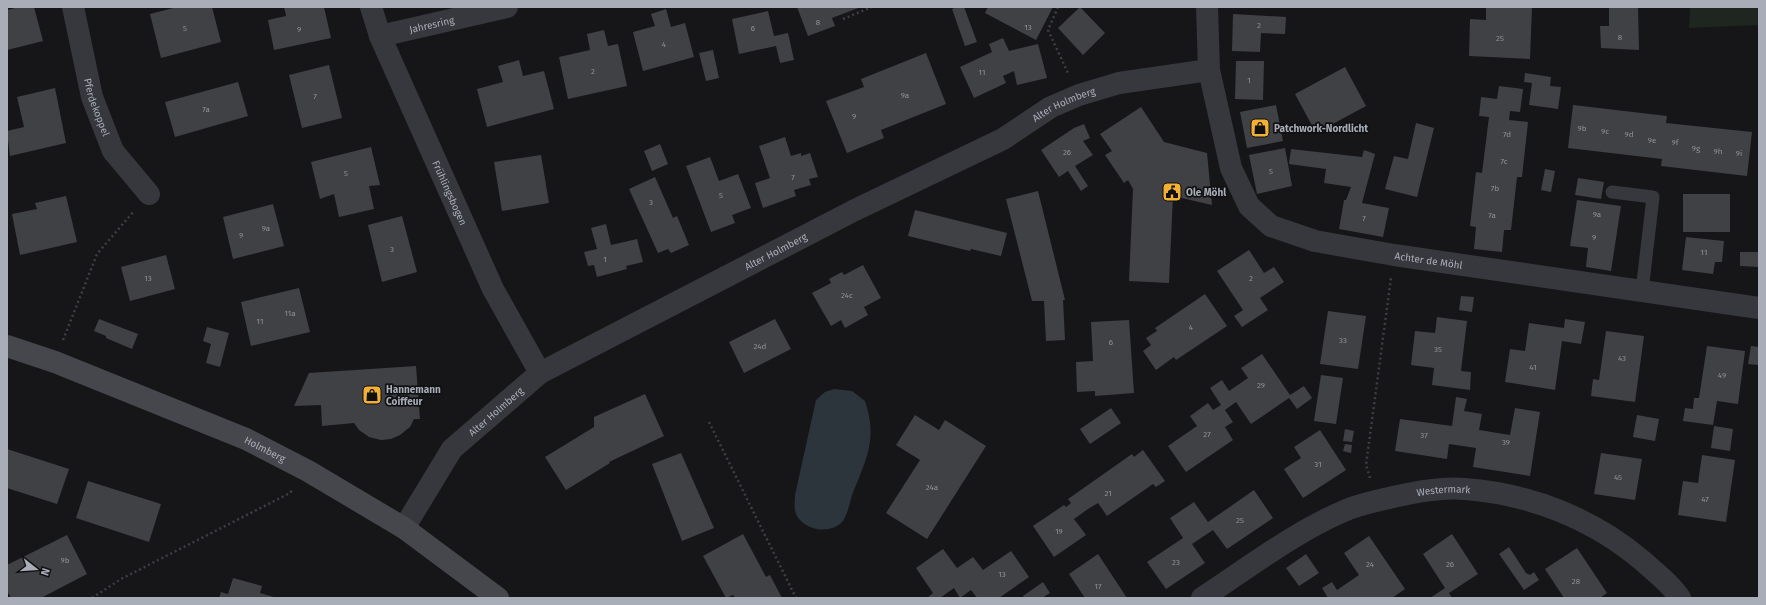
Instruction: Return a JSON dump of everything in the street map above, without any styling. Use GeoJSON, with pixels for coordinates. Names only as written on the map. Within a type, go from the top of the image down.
{"type":"FeatureCollection","features":[{"type":"Feature","properties":{"kind":"street","name":"Pferdekoppel"},"geometry":{"type":"LineString","coordinates":[[73,7],[92,96],[113,151],[149,194]]}},
{"type":"Feature","properties":{"kind":"street","name":"Frühlingsbogen"},"geometry":{"type":"LineString","coordinates":[[371,7],[380,36],[493,289],[540,374]]}},
{"type":"Feature","properties":{"kind":"street","name":"Jahresring"},"geometry":{"type":"LineString","coordinates":[[380,36],[507,7]]}},
{"type":"Feature","properties":{"kind":"street","name":"Achter de Möhl"},"geometry":{"type":"LineString","coordinates":[[1207,7],[1209,70],[1231,168],[1249,206],[1271,226],[1315,241],[1394,255],[1759,308]]}},
{"type":"Feature","properties":{"kind":"street","name":"Alter Holmberg"},"geometry":{"type":"LineString","coordinates":[[404,528],[452,449],[540,374],[855,210],[1003,139],[1051,107],[1079,95],[1119,83],[1209,70]]}},
{"type":"Feature","properties":{"kind":"street","name":"Holmberg"},"geometry":{"type":"LineString","coordinates":[[7,346],[54,362],[246,439],[308,471],[404,528],[498,598]]}},
{"type":"Feature","properties":{"kind":"street","name":"Westermark"},"geometry":{"type":"LineString","coordinates":[[1202,598],[1300,533],[1344,510],[1378,500],[1422,491],[1464,489],[1508,495],[1548,506],[1592,524],[1630,550],[1663,578],[1680,598]]}},
{"type":"Feature","properties":{"kind":"lane"},"geometry":{"type":"LineString","coordinates":[[1612,192],[1653,197],[1642,291]]}},
{"type":"Feature","properties":{"kind":"path"},"geometry":{"type":"LineString","coordinates":[[843,19],[872,7]]}},
{"type":"Feature","properties":{"kind":"path"},"geometry":{"type":"LineString","coordinates":[[1058,7],[1048,30],[1079,95]]}},
{"type":"Feature","properties":{"kind":"path"},"geometry":{"type":"LineString","coordinates":[[54,362],[97,254],[149,194]]}},
{"type":"Feature","properties":{"kind":"path"},"geometry":{"type":"LineString","coordinates":[[1378,500],[1366,465],[1394,255]]}},
{"type":"Feature","properties":{"kind":"path"},"geometry":{"type":"LineString","coordinates":[[709,422],[796,598]]}},
{"type":"Feature","properties":{"kind":"path"},"geometry":{"type":"LineString","coordinates":[[92,598],[121,579],[290,493],[308,471]]}},
{"type":"Feature","properties":{"kind":"shaded area"},"geometry":{"type":"Polygon","coordinates":[[[1690,7],[1759,7],[1759,25],[1689,28],[1690,7]]]}},
{"type":"Feature","properties":{"kind":"shaded area"},"geometry":{"type":"Polygon","coordinates":[[[834,389],[852,391],[865,401],[869,415],[870,427],[869,449],[843,521],[837,526],[831,528],[816,529],[803,523],[798,518],[795,511],[795,495],[816,400],[825,392],[834,389]]]}},
{"type":"Feature","properties":{"kind":"building"},"geometry":{"type":"Polygon","coordinates":[[[19,7],[34,7],[43,41],[7,50],[7,10],[19,7]]]}},
{"type":"Feature","properties":{"kind":"building"},"geometry":{"type":"Polygon","coordinates":[[[177,7],[212,7],[221,42],[161,58],[150,14],[177,7]]]}},
{"type":"Feature","properties":{"kind":"building"},"geometry":{"type":"Polygon","coordinates":[[[284,7],[324,7],[331,38],[274,50],[268,20],[286,16],[284,7]]]}},
{"type":"Feature","properties":{"kind":"building"},"geometry":{"type":"Polygon","coordinates":[[[797,7],[861,7],[832,18],[835,26],[808,36],[797,7]]]}},
{"type":"Feature","properties":{"kind":"building"},"geometry":{"type":"Polygon","coordinates":[[[964,7],[977,42],[965,46],[952,9],[964,7]]]}},
{"type":"Feature","properties":{"kind":"building"},"geometry":{"type":"Polygon","coordinates":[[[988,7],[1053,7],[1036,40],[985,13],[988,7]]]}},
{"type":"Feature","properties":{"kind":"building"},"geometry":{"type":"Polygon","coordinates":[[[1080,7],[1105,33],[1083,55],[1058,28],[1080,7]]]}},
{"type":"Feature","properties":{"kind":"building"},"geometry":{"type":"Polygon","coordinates":[[[1486,7],[1532,7],[1530,59],[1469,56],[1470,19],[1486,20],[1486,7]]]}},
{"type":"Feature","properties":{"kind":"building"},"geometry":{"type":"Polygon","coordinates":[[[1609,7],[1638,7],[1639,50],[1601,48],[1600,26],[1609,26],[1609,7]]]}},
{"type":"Feature","properties":{"kind":"building"},"geometry":{"type":"Polygon","coordinates":[[[666,9],[671,27],[685,23],[694,57],[643,71],[633,32],[655,26],[651,14],[666,9]]]}},
{"type":"Feature","properties":{"kind":"building"},"geometry":{"type":"Polygon","coordinates":[[[768,11],[774,36],[788,33],[794,60],[780,63],[776,46],[739,54],[732,19],[768,11]]]}},
{"type":"Feature","properties":{"kind":"building"},"geometry":{"type":"Polygon","coordinates":[[[1233,14],[1286,17],[1285,34],[1261,33],[1260,52],[1232,51],[1233,14]]]}},
{"type":"Feature","properties":{"kind":"building"},"geometry":{"type":"Polygon","coordinates":[[[604,30],[608,46],[618,44],[627,86],[568,99],[559,57],[590,50],[587,34],[604,30]]]}},
{"type":"Feature","properties":{"kind":"building"},"geometry":{"type":"Polygon","coordinates":[[[1003,38],[1009,51],[1038,44],[1047,78],[1017,85],[1014,71],[1003,76],[1006,83],[974,98],[960,67],[992,52],[989,44],[1003,38]]]}},
{"type":"Feature","properties":{"kind":"building"},"geometry":{"type":"Polygon","coordinates":[[[713,50],[719,78],[706,81],[699,53],[713,50]]]}},
{"type":"Feature","properties":{"kind":"building"},"geometry":{"type":"Polygon","coordinates":[[[926,53],[946,104],[881,130],[884,138],[847,153],[826,101],[864,87],[861,79],[926,53]]]}},
{"type":"Feature","properties":{"kind":"building"},"geometry":{"type":"Polygon","coordinates":[[[519,60],[523,76],[544,71],[554,109],[487,127],[477,89],[503,82],[498,66],[519,60]]]}},
{"type":"Feature","properties":{"kind":"building"},"geometry":{"type":"Polygon","coordinates":[[[1236,61],[1264,61],[1263,100],[1235,99],[1236,61]]]}},
{"type":"Feature","properties":{"kind":"building"},"geometry":{"type":"Polygon","coordinates":[[[329,65],[342,118],[302,128],[289,75],[329,65]]]}},
{"type":"Feature","properties":{"kind":"building"},"geometry":{"type":"Polygon","coordinates":[[[1345,67],[1366,106],[1316,133],[1295,94],[1345,67]]]}},
{"type":"Feature","properties":{"kind":"building"},"geometry":{"type":"Polygon","coordinates":[[[1525,73],[1551,77],[1550,86],[1561,87],[1558,109],[1529,105],[1532,83],[1524,82],[1525,73]]]}},
{"type":"Feature","properties":{"kind":"building"},"geometry":{"type":"Polygon","coordinates":[[[238,82],[248,116],[175,137],[165,102],[238,82]]]}},
{"type":"Feature","properties":{"kind":"building"},"geometry":{"type":"Polygon","coordinates":[[[1499,86],[1523,89],[1520,112],[1510,111],[1509,120],[1528,122],[1522,177],[1517,177],[1511,230],[1504,230],[1502,252],[1474,249],[1476,227],[1470,226],[1476,172],[1482,173],[1489,117],[1479,116],[1481,97],[1497,99],[1499,86]]]}},
{"type":"Feature","properties":{"kind":"building"},"geometry":{"type":"Polygon","coordinates":[[[55,88],[66,143],[10,156],[7,131],[24,127],[17,97],[55,88]]]}},
{"type":"Feature","properties":{"kind":"building"},"geometry":{"type":"Polygon","coordinates":[[[1276,105],[1283,141],[1247,148],[1240,112],[1276,105]]]}},
{"type":"Feature","properties":{"kind":"building"},"geometry":{"type":"Polygon","coordinates":[[[1573,105],[1667,116],[1666,123],[1752,132],[1747,176],[1661,166],[1662,159],[1568,148],[1573,105]]]}},
{"type":"Feature","properties":{"kind":"building","name":"Ole Möhl"},"geometry":{"type":"Polygon","coordinates":[[[1141,107],[1164,142],[1207,153],[1212,205],[1173,196],[1169,283],[1129,281],[1133,189],[1128,180],[1124,183],[1105,155],[1112,151],[1100,134],[1141,107]]]}},
{"type":"Feature","properties":{"kind":"building"},"geometry":{"type":"Polygon","coordinates":[[[1416,123],[1434,128],[1417,197],[1385,189],[1394,156],[1408,159],[1416,123]]]}},
{"type":"Feature","properties":{"kind":"building"},"geometry":{"type":"Polygon","coordinates":[[[1084,124],[1090,138],[1083,141],[1093,155],[1075,166],[1088,186],[1081,191],[1068,171],[1059,177],[1041,150],[1074,128],[1084,124]]]}},
{"type":"Feature","properties":{"kind":"building"},"geometry":{"type":"Polygon","coordinates":[[[785,137],[791,156],[801,153],[801,156],[810,153],[818,177],[809,179],[811,185],[794,190],[796,196],[763,208],[755,183],[770,178],[759,146],[785,137]]]}},
{"type":"Feature","properties":{"kind":"building"},"geometry":{"type":"Polygon","coordinates":[[[660,144],[668,164],[652,171],[644,151],[660,144]]]}},
{"type":"Feature","properties":{"kind":"building"},"geometry":{"type":"Polygon","coordinates":[[[371,147],[380,185],[369,186],[374,209],[339,217],[334,194],[320,199],[311,162],[371,147]]]}},
{"type":"Feature","properties":{"kind":"building"},"geometry":{"type":"Polygon","coordinates":[[[1285,148],[1292,186],[1257,194],[1249,155],[1285,148]]]}},
{"type":"Feature","properties":{"kind":"building"},"geometry":{"type":"Polygon","coordinates":[[[1291,149],[1362,157],[1364,150],[1375,154],[1362,203],[1389,208],[1383,237],[1339,229],[1344,200],[1346,200],[1351,187],[1324,183],[1326,169],[1289,164],[1291,149]]]}},
{"type":"Feature","properties":{"kind":"building"},"geometry":{"type":"Polygon","coordinates":[[[541,155],[549,203],[502,211],[494,162],[541,155]]]}},
{"type":"Feature","properties":{"kind":"building"},"geometry":{"type":"Polygon","coordinates":[[[710,157],[719,181],[738,174],[751,208],[732,215],[735,223],[711,232],[686,166],[710,157]]]}},
{"type":"Feature","properties":{"kind":"building"},"geometry":{"type":"Polygon","coordinates":[[[1545,169],[1555,171],[1551,192],[1541,190],[1545,169]]]}},
{"type":"Feature","properties":{"kind":"building"},"geometry":{"type":"Polygon","coordinates":[[[655,177],[673,218],[677,216],[689,245],[671,253],[668,249],[658,253],[629,189],[655,177]]]}},
{"type":"Feature","properties":{"kind":"building"},"geometry":{"type":"Polygon","coordinates":[[[1578,178],[1604,182],[1601,199],[1575,195],[1578,178]]]}},
{"type":"Feature","properties":{"kind":"building"},"geometry":{"type":"Polygon","coordinates":[[[1038,191],[1065,300],[1063,300],[1065,340],[1046,341],[1044,301],[1032,301],[1006,199],[1038,191]]]}},
{"type":"Feature","properties":{"kind":"building"},"geometry":{"type":"Polygon","coordinates":[[[1683,194],[1730,194],[1730,232],[1683,232],[1683,194]]]}},
{"type":"Feature","properties":{"kind":"building"},"geometry":{"type":"Polygon","coordinates":[[[66,196],[77,242],[20,255],[12,214],[37,209],[35,203],[66,196]]]}},
{"type":"Feature","properties":{"kind":"building"},"geometry":{"type":"Polygon","coordinates":[[[1577,200],[1621,206],[1611,271],[1586,267],[1588,248],[1570,246],[1577,200]]]}},
{"type":"Feature","properties":{"kind":"building"},"geometry":{"type":"Polygon","coordinates":[[[273,204],[284,246],[233,259],[223,217],[273,204]]]}},
{"type":"Feature","properties":{"kind":"building"},"geometry":{"type":"Polygon","coordinates":[[[915,210],[1007,233],[1001,256],[971,249],[970,251],[908,236],[915,210]]]}},
{"type":"Feature","properties":{"kind":"building"},"geometry":{"type":"Polygon","coordinates":[[[402,216],[417,272],[382,282],[368,225],[402,216]]]}},
{"type":"Feature","properties":{"kind":"building"},"geometry":{"type":"Polygon","coordinates":[[[606,224],[611,245],[637,239],[643,262],[626,266],[627,269],[597,277],[594,265],[588,266],[584,252],[597,249],[591,228],[606,224]]]}},
{"type":"Feature","properties":{"kind":"building"},"geometry":{"type":"Polygon","coordinates":[[[1686,237],[1724,241],[1722,262],[1715,262],[1713,274],[1682,270],[1686,237]]]}},
{"type":"Feature","properties":{"kind":"building"},"geometry":{"type":"Polygon","coordinates":[[[1249,250],[1264,273],[1274,267],[1284,282],[1260,298],[1268,310],[1242,327],[1234,316],[1243,310],[1217,271],[1249,250]]]}},
{"type":"Feature","properties":{"kind":"building"},"geometry":{"type":"Polygon","coordinates":[[[1740,252],[1759,252],[1759,267],[1740,266],[1740,252]]]}},
{"type":"Feature","properties":{"kind":"building"},"geometry":{"type":"Polygon","coordinates":[[[166,255],[175,289],[130,301],[121,267],[166,255]]]}},
{"type":"Feature","properties":{"kind":"building"},"geometry":{"type":"Polygon","coordinates":[[[863,265],[881,298],[864,307],[868,315],[845,328],[841,320],[831,326],[812,293],[831,283],[829,279],[842,272],[844,275],[863,265]]]}},
{"type":"Feature","properties":{"kind":"building"},"geometry":{"type":"Polygon","coordinates":[[[299,288],[310,332],[251,346],[241,302],[299,288]]]}},
{"type":"Feature","properties":{"kind":"building"},"geometry":{"type":"Polygon","coordinates":[[[1205,294],[1227,326],[1176,360],[1174,357],[1156,370],[1143,351],[1151,345],[1146,338],[1157,331],[1155,328],[1205,294]]]}},
{"type":"Feature","properties":{"kind":"building"},"geometry":{"type":"Polygon","coordinates":[[[1461,296],[1474,297],[1472,312],[1459,310],[1461,296]]]}},
{"type":"Feature","properties":{"kind":"building"},"geometry":{"type":"Polygon","coordinates":[[[1328,311],[1366,316],[1358,369],[1320,364],[1328,311]]]}},
{"type":"Feature","properties":{"kind":"building"},"geometry":{"type":"Polygon","coordinates":[[[1437,317],[1467,321],[1461,371],[1471,372],[1470,390],[1432,385],[1434,368],[1411,365],[1415,331],[1435,333],[1437,317]]]}},
{"type":"Feature","properties":{"kind":"building"},"geometry":{"type":"Polygon","coordinates":[[[99,319],[138,334],[132,349],[94,331],[99,319]]]}},
{"type":"Feature","properties":{"kind":"building"},"geometry":{"type":"Polygon","coordinates":[[[775,319],[791,349],[744,373],[729,342],[775,319]]]}},
{"type":"Feature","properties":{"kind":"building"},"geometry":{"type":"Polygon","coordinates":[[[1565,319],[1585,322],[1581,344],[1562,341],[1555,390],[1505,382],[1510,349],[1525,351],[1529,323],[1564,328],[1565,319]]]}},
{"type":"Feature","properties":{"kind":"building"},"geometry":{"type":"Polygon","coordinates":[[[1129,320],[1134,393],[1095,396],[1095,391],[1077,392],[1076,362],[1093,361],[1091,322],[1129,320]]]}},
{"type":"Feature","properties":{"kind":"building"},"geometry":{"type":"Polygon","coordinates":[[[207,327],[229,333],[220,367],[206,363],[211,344],[203,341],[207,327]]]}},
{"type":"Feature","properties":{"kind":"building"},"geometry":{"type":"Polygon","coordinates":[[[1606,331],[1644,336],[1635,402],[1591,396],[1593,379],[1599,380],[1606,331]]]}},
{"type":"Feature","properties":{"kind":"building"},"geometry":{"type":"Polygon","coordinates":[[[1707,346],[1745,351],[1738,404],[1717,401],[1713,425],[1683,421],[1685,408],[1693,409],[1694,398],[1699,398],[1707,346]]]}},
{"type":"Feature","properties":{"kind":"building"},"geometry":{"type":"Polygon","coordinates":[[[1751,346],[1759,347],[1758,365],[1748,364],[1751,346]]]}},
{"type":"Feature","properties":{"kind":"building"},"geometry":{"type":"Polygon","coordinates":[[[1262,354],[1290,395],[1304,386],[1312,398],[1297,409],[1289,398],[1251,424],[1236,402],[1225,410],[1233,422],[1225,427],[1233,440],[1186,472],[1168,446],[1197,426],[1190,416],[1208,403],[1213,410],[1221,405],[1210,388],[1222,380],[1229,391],[1248,378],[1241,368],[1262,354]]]}},
{"type":"Feature","properties":{"kind":"building"},"geometry":{"type":"Polygon","coordinates":[[[416,366],[420,419],[414,419],[410,427],[400,435],[391,439],[381,440],[369,437],[359,430],[354,423],[322,426],[321,405],[294,406],[309,373],[416,366]]]}},
{"type":"Feature","properties":{"kind":"building"},"geometry":{"type":"Polygon","coordinates":[[[1321,375],[1343,378],[1336,424],[1314,421],[1321,375]]]}},
{"type":"Feature","properties":{"kind":"building"},"geometry":{"type":"Polygon","coordinates":[[[645,394],[664,436],[609,462],[610,463],[566,490],[545,457],[594,427],[594,417],[645,394]]]}},
{"type":"Feature","properties":{"kind":"building"},"geometry":{"type":"Polygon","coordinates":[[[1456,397],[1467,399],[1464,411],[1482,414],[1479,430],[1510,435],[1515,408],[1540,412],[1530,476],[1473,467],[1476,448],[1449,444],[1447,459],[1395,451],[1400,419],[1452,426],[1456,397]]]}},
{"type":"Feature","properties":{"kind":"building"},"geometry":{"type":"Polygon","coordinates":[[[1111,408],[1121,423],[1090,444],[1080,429],[1111,408]]]}},
{"type":"Feature","properties":{"kind":"building"},"geometry":{"type":"Polygon","coordinates":[[[915,415],[939,430],[945,420],[986,446],[927,539],[886,513],[920,460],[896,445],[915,415]]]}},
{"type":"Feature","properties":{"kind":"building"},"geometry":{"type":"Polygon","coordinates":[[[1637,415],[1659,419],[1655,441],[1633,437],[1637,415]]]}},
{"type":"Feature","properties":{"kind":"building"},"geometry":{"type":"Polygon","coordinates":[[[1714,426],[1733,429],[1730,451],[1711,448],[1714,426]]]}},
{"type":"Feature","properties":{"kind":"building"},"geometry":{"type":"Polygon","coordinates":[[[1345,429],[1354,431],[1352,442],[1343,441],[1345,429]]]}},
{"type":"Feature","properties":{"kind":"building"},"geometry":{"type":"Polygon","coordinates":[[[1320,430],[1346,470],[1303,498],[1284,469],[1301,458],[1294,447],[1320,430]]]}},
{"type":"Feature","properties":{"kind":"building"},"geometry":{"type":"Polygon","coordinates":[[[1345,444],[1352,445],[1351,453],[1343,451],[1345,444]]]}},
{"type":"Feature","properties":{"kind":"building"},"geometry":{"type":"Polygon","coordinates":[[[7,449],[69,469],[57,504],[7,488],[7,449]]]}},
{"type":"Feature","properties":{"kind":"building"},"geometry":{"type":"Polygon","coordinates":[[[1143,450],[1165,481],[1156,487],[1153,484],[1107,516],[1098,503],[1088,509],[1074,519],[1086,535],[1054,557],[1033,526],[1064,505],[1066,507],[1071,503],[1068,499],[1132,454],[1134,457],[1143,450]]]}},
{"type":"Feature","properties":{"kind":"building"},"geometry":{"type":"Polygon","coordinates":[[[681,453],[714,528],[682,541],[652,464],[681,453]]]}},
{"type":"Feature","properties":{"kind":"building"},"geometry":{"type":"Polygon","coordinates":[[[1601,453],[1642,459],[1635,500],[1594,494],[1601,453]]]}},
{"type":"Feature","properties":{"kind":"building"},"geometry":{"type":"Polygon","coordinates":[[[1702,455],[1735,460],[1726,522],[1678,515],[1683,481],[1698,483],[1702,455]]]}},
{"type":"Feature","properties":{"kind":"building"},"geometry":{"type":"Polygon","coordinates":[[[88,481],[161,504],[149,542],[76,518],[88,481]]]}},
{"type":"Feature","properties":{"kind":"building"},"geometry":{"type":"Polygon","coordinates":[[[1254,490],[1273,518],[1227,549],[1213,530],[1192,544],[1205,563],[1166,589],[1147,562],[1183,538],[1170,518],[1194,502],[1208,522],[1254,490]]]}},
{"type":"Feature","properties":{"kind":"building"},"geometry":{"type":"Polygon","coordinates":[[[743,534],[766,577],[770,575],[782,598],[735,598],[733,595],[726,598],[703,556],[743,534]]]}},
{"type":"Feature","properties":{"kind":"building"},"geometry":{"type":"Polygon","coordinates":[[[1452,534],[1478,574],[1449,593],[1452,598],[1430,598],[1445,588],[1423,554],[1452,534]]]}},
{"type":"Feature","properties":{"kind":"building"},"geometry":{"type":"Polygon","coordinates":[[[67,535],[87,574],[41,598],[11,598],[7,591],[7,565],[67,535]]]}},
{"type":"Feature","properties":{"kind":"building"},"geometry":{"type":"Polygon","coordinates":[[[1369,536],[1405,589],[1392,598],[1328,598],[1322,588],[1332,582],[1337,590],[1359,575],[1344,553],[1369,536]]]}},
{"type":"Feature","properties":{"kind":"building"},"geometry":{"type":"Polygon","coordinates":[[[1509,547],[1526,573],[1530,575],[1534,572],[1539,580],[1524,590],[1499,554],[1509,547]]]}},
{"type":"Feature","properties":{"kind":"building"},"geometry":{"type":"Polygon","coordinates":[[[1577,548],[1607,593],[1600,598],[1564,598],[1545,569],[1577,548]]]}},
{"type":"Feature","properties":{"kind":"building"},"geometry":{"type":"Polygon","coordinates":[[[943,549],[957,568],[973,557],[983,570],[1011,551],[1029,577],[999,598],[977,598],[971,590],[960,598],[954,588],[940,598],[927,598],[933,593],[916,568],[943,549]]]}},
{"type":"Feature","properties":{"kind":"building"},"geometry":{"type":"Polygon","coordinates":[[[1098,554],[1127,598],[1085,598],[1069,574],[1098,554]]]}},
{"type":"Feature","properties":{"kind":"building"},"geometry":{"type":"Polygon","coordinates":[[[1306,554],[1319,573],[1299,586],[1286,568],[1306,554]]]}},
{"type":"Feature","properties":{"kind":"building"},"geometry":{"type":"Polygon","coordinates":[[[233,578],[262,586],[260,593],[277,598],[219,598],[221,592],[228,594],[233,578]]]}},
{"type":"Feature","properties":{"kind":"building"},"geometry":{"type":"Polygon","coordinates":[[[1043,582],[1050,593],[1042,598],[1024,598],[1023,596],[1043,582]]]}},
{"type":"Feature","properties":{"kind":"place","name":"Patchwork-Nordlicht"},"geometry":{"type":"Point","coordinates":[1260,128]}},
{"type":"Feature","properties":{"kind":"place","name":"Ole Möhl"},"geometry":{"type":"Point","coordinates":[1172,192]}},
{"type":"Feature","properties":{"kind":"place","name":"Hannemann Coiffeur"},"geometry":{"type":"Point","coordinates":[372,395]}}]}
